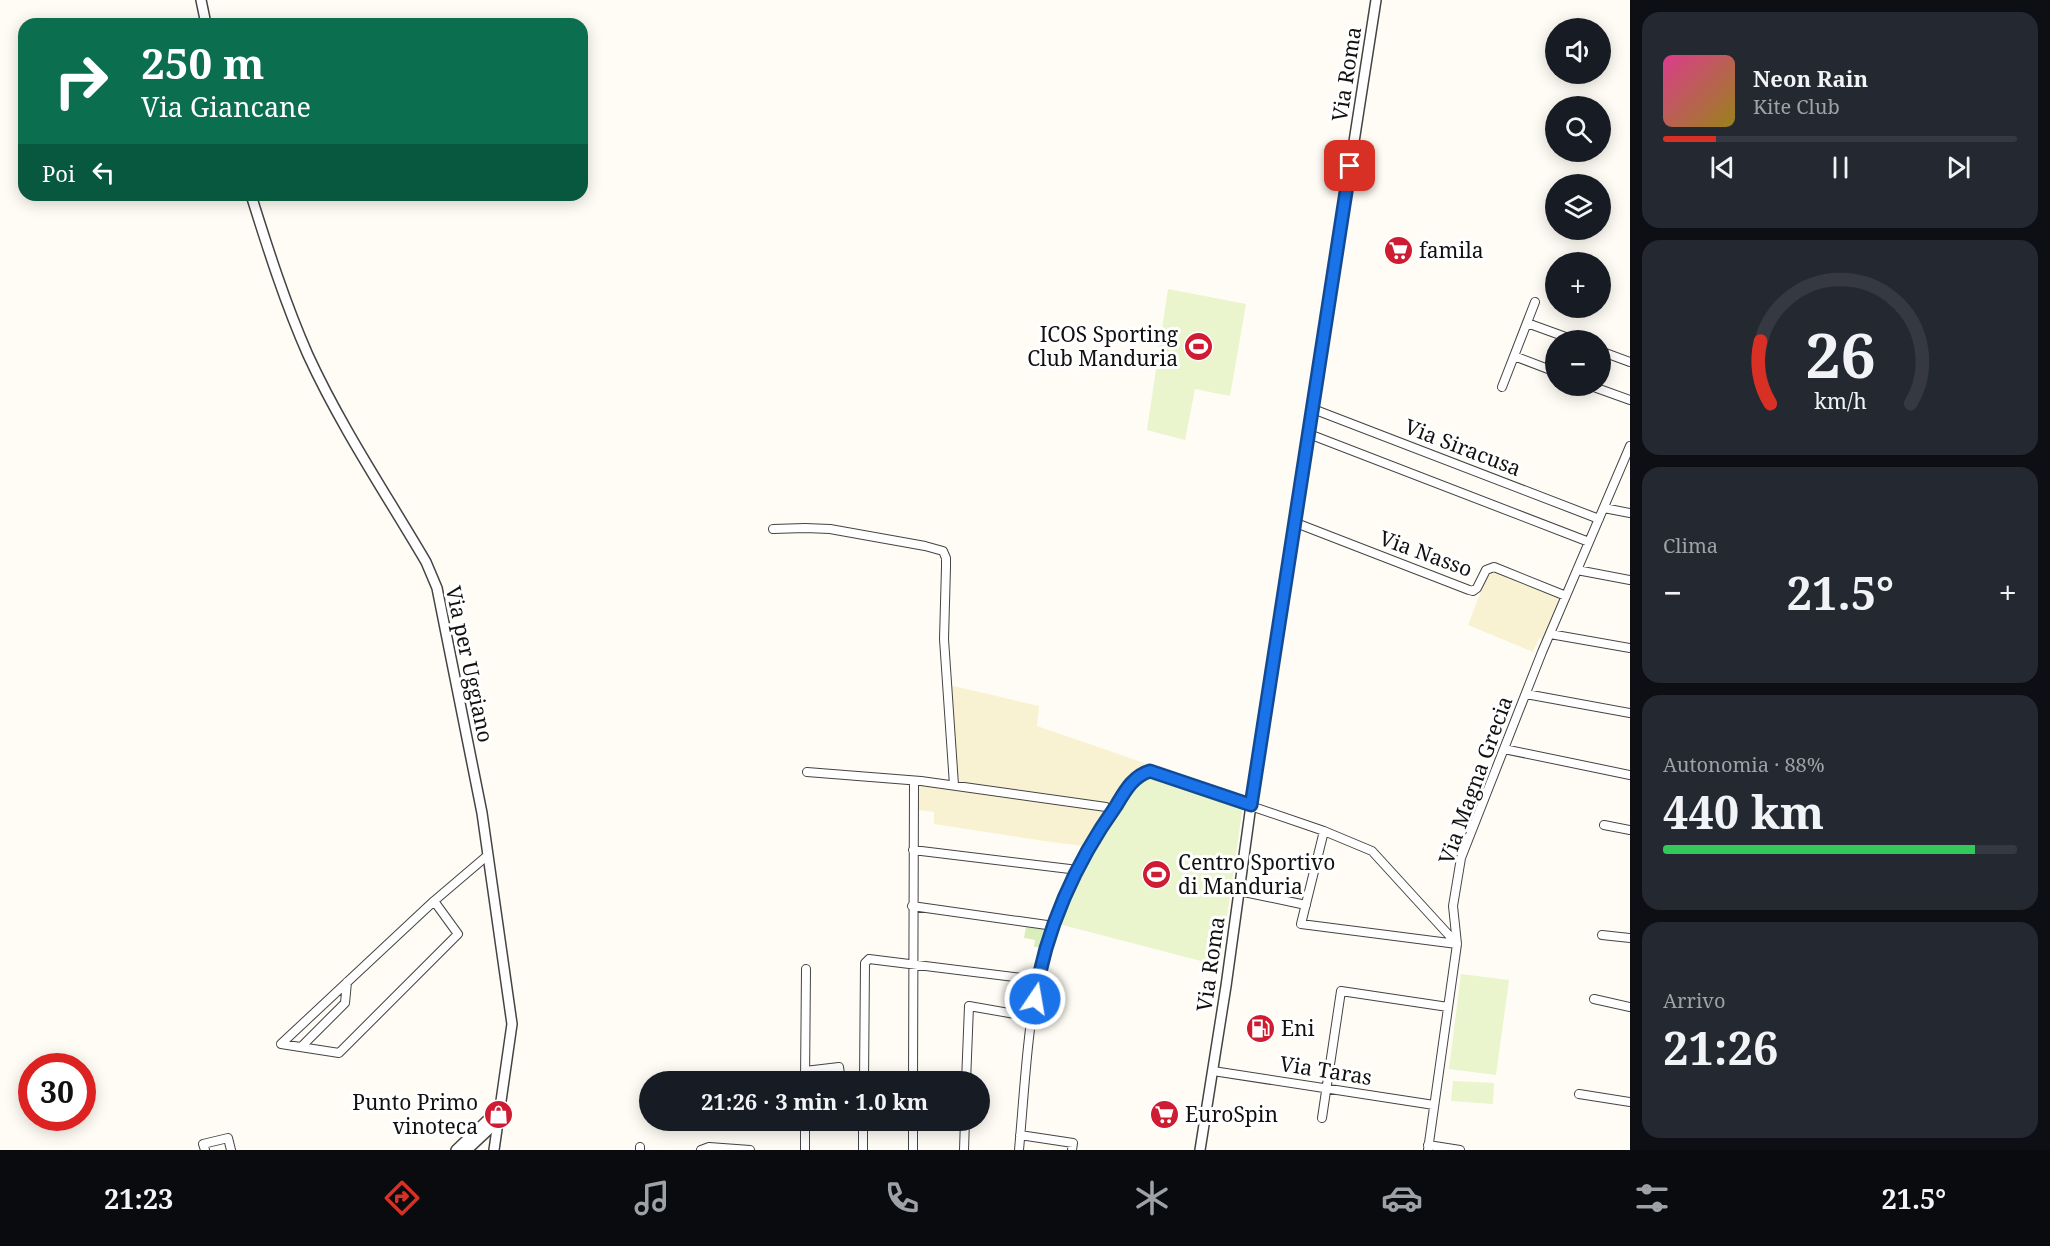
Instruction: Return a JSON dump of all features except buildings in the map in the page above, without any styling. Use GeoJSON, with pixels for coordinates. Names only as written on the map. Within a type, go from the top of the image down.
{"type":"FeatureCollection","features":[{"type":"Feature","properties":{"kind":"street"},"geometry":{"type":"LineString","coordinates":[[201,0],[205,18]]}},
{"type":"Feature","properties":{"kind":"street","name":"Via Roma"},"geometry":{"type":"LineString","coordinates":[[1200,1150],[1376,0]]}},
{"type":"Feature","properties":{"kind":"street","name":"Via per Uggiano"},"geometry":{"type":"LineString","coordinates":[[253,201],[271,260],[308,354],[328,397],[426,562],[437,588],[482,813],[512,1024],[498,1121]]}},
{"type":"Feature","properties":{"kind":"street"},"geometry":{"type":"LineString","coordinates":[[1502,387],[1535,302]]}},
{"type":"Feature","properties":{"kind":"street"},"geometry":{"type":"LineString","coordinates":[[1527,322],[1548,330]]}},
{"type":"Feature","properties":{"kind":"street"},"geometry":{"type":"LineString","coordinates":[[1611,355],[1630,362]]}},
{"type":"Feature","properties":{"kind":"street"},"geometry":{"type":"LineString","coordinates":[[1514,356],[1545,368]]}},
{"type":"Feature","properties":{"kind":"street"},"geometry":{"type":"LineString","coordinates":[[1611,393],[1630,400]]}},
{"type":"Feature","properties":{"kind":"street","name":"Via Siracusa"},"geometry":{"type":"LineString","coordinates":[[1313,409],[1599,519]]}},
{"type":"Feature","properties":{"kind":"street"},"geometry":{"type":"LineString","coordinates":[[1310,434],[1589,542]]}},
{"type":"Feature","properties":{"kind":"street","name":"Via Magna Grecia"},"geometry":{"type":"LineString","coordinates":[[1428,1147],[1457,944],[1453,906],[1461,858],[1550,634],[1630,447]]}},
{"type":"Feature","properties":{"kind":"street"},"geometry":{"type":"LineString","coordinates":[[1604,508],[1630,513]]}},
{"type":"Feature","properties":{"kind":"street","name":"Via Nasso"},"geometry":{"type":"LineString","coordinates":[[1296,523],[1469,590],[1473,591],[1477,588],[1486,570],[1494,567],[1566,596]]}},
{"type":"Feature","properties":{"kind":"street"},"geometry":{"type":"LineString","coordinates":[[773,529],[830,529],[943,551],[946,558],[944,639],[954,785]]}},
{"type":"Feature","properties":{"kind":"street"},"geometry":{"type":"LineString","coordinates":[[1577,570],[1630,580]]}},
{"type":"Feature","properties":{"kind":"street"},"geometry":{"type":"LineString","coordinates":[[1550,634],[1630,648]]}},
{"type":"Feature","properties":{"kind":"street"},"geometry":{"type":"LineString","coordinates":[[1526,694],[1630,713]]}},
{"type":"Feature","properties":{"kind":"street"},"geometry":{"type":"LineString","coordinates":[[1504,749],[1630,775]]}},
{"type":"Feature","properties":{"kind":"street"},"geometry":{"type":"LineString","coordinates":[[1019,1150],[1032,1017],[1038,980],[1054,926],[1094,838],[1140,774],[1150,771],[1324,831],[1372,851],[1457,944]]}},
{"type":"Feature","properties":{"kind":"street"},"geometry":{"type":"LineString","coordinates":[[807,772],[954,785],[1106,807],[1112,810]]}},
{"type":"Feature","properties":{"kind":"street"},"geometry":{"type":"LineString","coordinates":[[913,1071],[914,781]]}},
{"type":"Feature","properties":{"kind":"street"},"geometry":{"type":"LineString","coordinates":[[1604,825],[1630,830]]}},
{"type":"Feature","properties":{"kind":"street"},"geometry":{"type":"LineString","coordinates":[[1324,831],[1301,924],[1457,944]]}},
{"type":"Feature","properties":{"kind":"street"},"geometry":{"type":"LineString","coordinates":[[913,850],[1078,870]]}},
{"type":"Feature","properties":{"kind":"street"},"geometry":{"type":"LineString","coordinates":[[434,901],[458,934],[339,1053],[281,1044],[434,901],[488,855]]}},
{"type":"Feature","properties":{"kind":"street"},"geometry":{"type":"LineString","coordinates":[[1239,891],[1306,905]]}},
{"type":"Feature","properties":{"kind":"street"},"geometry":{"type":"LineString","coordinates":[[912,906],[1054,926]]}},
{"type":"Feature","properties":{"kind":"street"},"geometry":{"type":"LineString","coordinates":[[1602,934],[1630,938]]}},
{"type":"Feature","properties":{"kind":"street"},"geometry":{"type":"LineString","coordinates":[[864,1071],[865,963],[872,959],[1038,980]]}},
{"type":"Feature","properties":{"kind":"street"},"geometry":{"type":"LineString","coordinates":[[806,969],[805,1071],[839,1067],[840,1071]]}},
{"type":"Feature","properties":{"kind":"street"},"geometry":{"type":"LineString","coordinates":[[301,1047],[345,1003],[347,982]]}},
{"type":"Feature","properties":{"kind":"street"},"geometry":{"type":"LineString","coordinates":[[1322,1118],[1341,991],[1448,1007]]}},
{"type":"Feature","properties":{"kind":"street"},"geometry":{"type":"LineString","coordinates":[[1594,999],[1630,1007]]}},
{"type":"Feature","properties":{"kind":"street"},"geometry":{"type":"LineString","coordinates":[[966,1071],[969,1006],[1032,1017]]}},
{"type":"Feature","properties":{"kind":"street","name":"Via Taras"},"geometry":{"type":"LineString","coordinates":[[1213,1071],[1434,1105]]}},
{"type":"Feature","properties":{"kind":"street"},"geometry":{"type":"LineString","coordinates":[[1579,1094],[1630,1102]]}},
{"type":"Feature","properties":{"kind":"street"},"geometry":{"type":"LineString","coordinates":[[456,1150],[500,1108]]}},
{"type":"Feature","properties":{"kind":"street"},"geometry":{"type":"LineString","coordinates":[[467,1150],[498,1121]]}},
{"type":"Feature","properties":{"kind":"street"},"geometry":{"type":"LineString","coordinates":[[494,1150],[498,1121]]}},
{"type":"Feature","properties":{"kind":"street"},"geometry":{"type":"LineString","coordinates":[[805,1131],[805,1150]]}},
{"type":"Feature","properties":{"kind":"street"},"geometry":{"type":"LineString","coordinates":[[863,1131],[863,1150]]}},
{"type":"Feature","properties":{"kind":"street"},"geometry":{"type":"LineString","coordinates":[[913,1131],[913,1150]]}},
{"type":"Feature","properties":{"kind":"street"},"geometry":{"type":"LineString","coordinates":[[964,1150],[965,1131]]}},
{"type":"Feature","properties":{"kind":"street"},"geometry":{"type":"LineString","coordinates":[[1020,1136],[1073,1143],[1072,1150]]}},
{"type":"Feature","properties":{"kind":"street"},"geometry":{"type":"LineString","coordinates":[[204,1150],[203,1144],[228,1138],[231,1150]]}},
{"type":"Feature","properties":{"kind":"street"},"geometry":{"type":"LineString","coordinates":[[701,1150],[709,1147],[750,1150]]}},
{"type":"Feature","properties":{"kind":"street"},"geometry":{"type":"LineString","coordinates":[[1428,1147],[1460,1150]]}},
{"type":"Feature","properties":{"kind":"shaded area"},"geometry":{"type":"Polygon","coordinates":[[[1489,570],[1560,597],[1544,640],[1539,638],[1533,652],[1468,625],[1489,570]]]}},
{"type":"Feature","properties":{"kind":"shaded area"},"geometry":{"type":"Polygon","coordinates":[[[949,685],[1039,706],[1037,726],[1153,766],[1139,770],[1129,778],[1109,805],[959,783],[949,685]]]}},
{"type":"Feature","properties":{"kind":"shaded area"},"geometry":{"type":"Polygon","coordinates":[[[918,784],[1102,809],[1105,812],[1083,846],[1044,841],[934,824],[934,812],[917,810],[918,784]]]}},
{"type":"Feature","properties":{"kind":"green space","name":"ICOS Sporting Club Manduria"},"geometry":{"type":"Polygon","coordinates":[[[1168,289],[1246,304],[1230,396],[1195,389],[1185,440],[1147,430],[1168,289]]]}},
{"type":"Feature","properties":{"kind":"green space","name":"Centro Sportivo di Manduria"},"geometry":{"type":"Polygon","coordinates":[[[1150,777],[1162,777],[1243,805],[1220,966],[1059,924],[1094,846],[1137,783],[1150,777]]]}},
{"type":"Feature","properties":{"kind":"green space"},"geometry":{"type":"Polygon","coordinates":[[[1026,927],[1046,929],[1040,947],[1034,947],[1035,940],[1024,938],[1026,927]]]}},
{"type":"Feature","properties":{"kind":"green space"},"geometry":{"type":"Polygon","coordinates":[[[1461,974],[1509,980],[1496,1075],[1449,1069],[1461,974]]]}},
{"type":"Feature","properties":{"kind":"green space"},"geometry":{"type":"Polygon","coordinates":[[[1453,1081],[1494,1083],[1493,1104],[1451,1101],[1453,1081]]]}},
{"type":"Feature","properties":{"kind":"place","name":"famila"},"geometry":{"type":"Point","coordinates":[1398,250]}},
{"type":"Feature","properties":{"kind":"place","name":"ICOS Sporting Club Manduria"},"geometry":{"type":"Point","coordinates":[1199,346]}},
{"type":"Feature","properties":{"kind":"place","name":"Centro Sportivo di Manduria"},"geometry":{"type":"Point","coordinates":[1157,874]}},
{"type":"Feature","properties":{"kind":"place","name":"Eni"},"geometry":{"type":"Point","coordinates":[1260,1028]}},
{"type":"Feature","properties":{"kind":"place","name":"Punto Primo vinoteca"},"geometry":{"type":"Point","coordinates":[499,1114]}},
{"type":"Feature","properties":{"kind":"place","name":"EuroSpin"},"geometry":{"type":"Point","coordinates":[1164,1114]}},
{"type":"Feature","properties":{"kind":"route"},"geometry":{"type":"LineString","coordinates":[[1035,999],[1038,980],[1054,926],[1078,870],[1094,838],[1140,774],[1150,771],[1251,805],[1350,166]]}}]}
